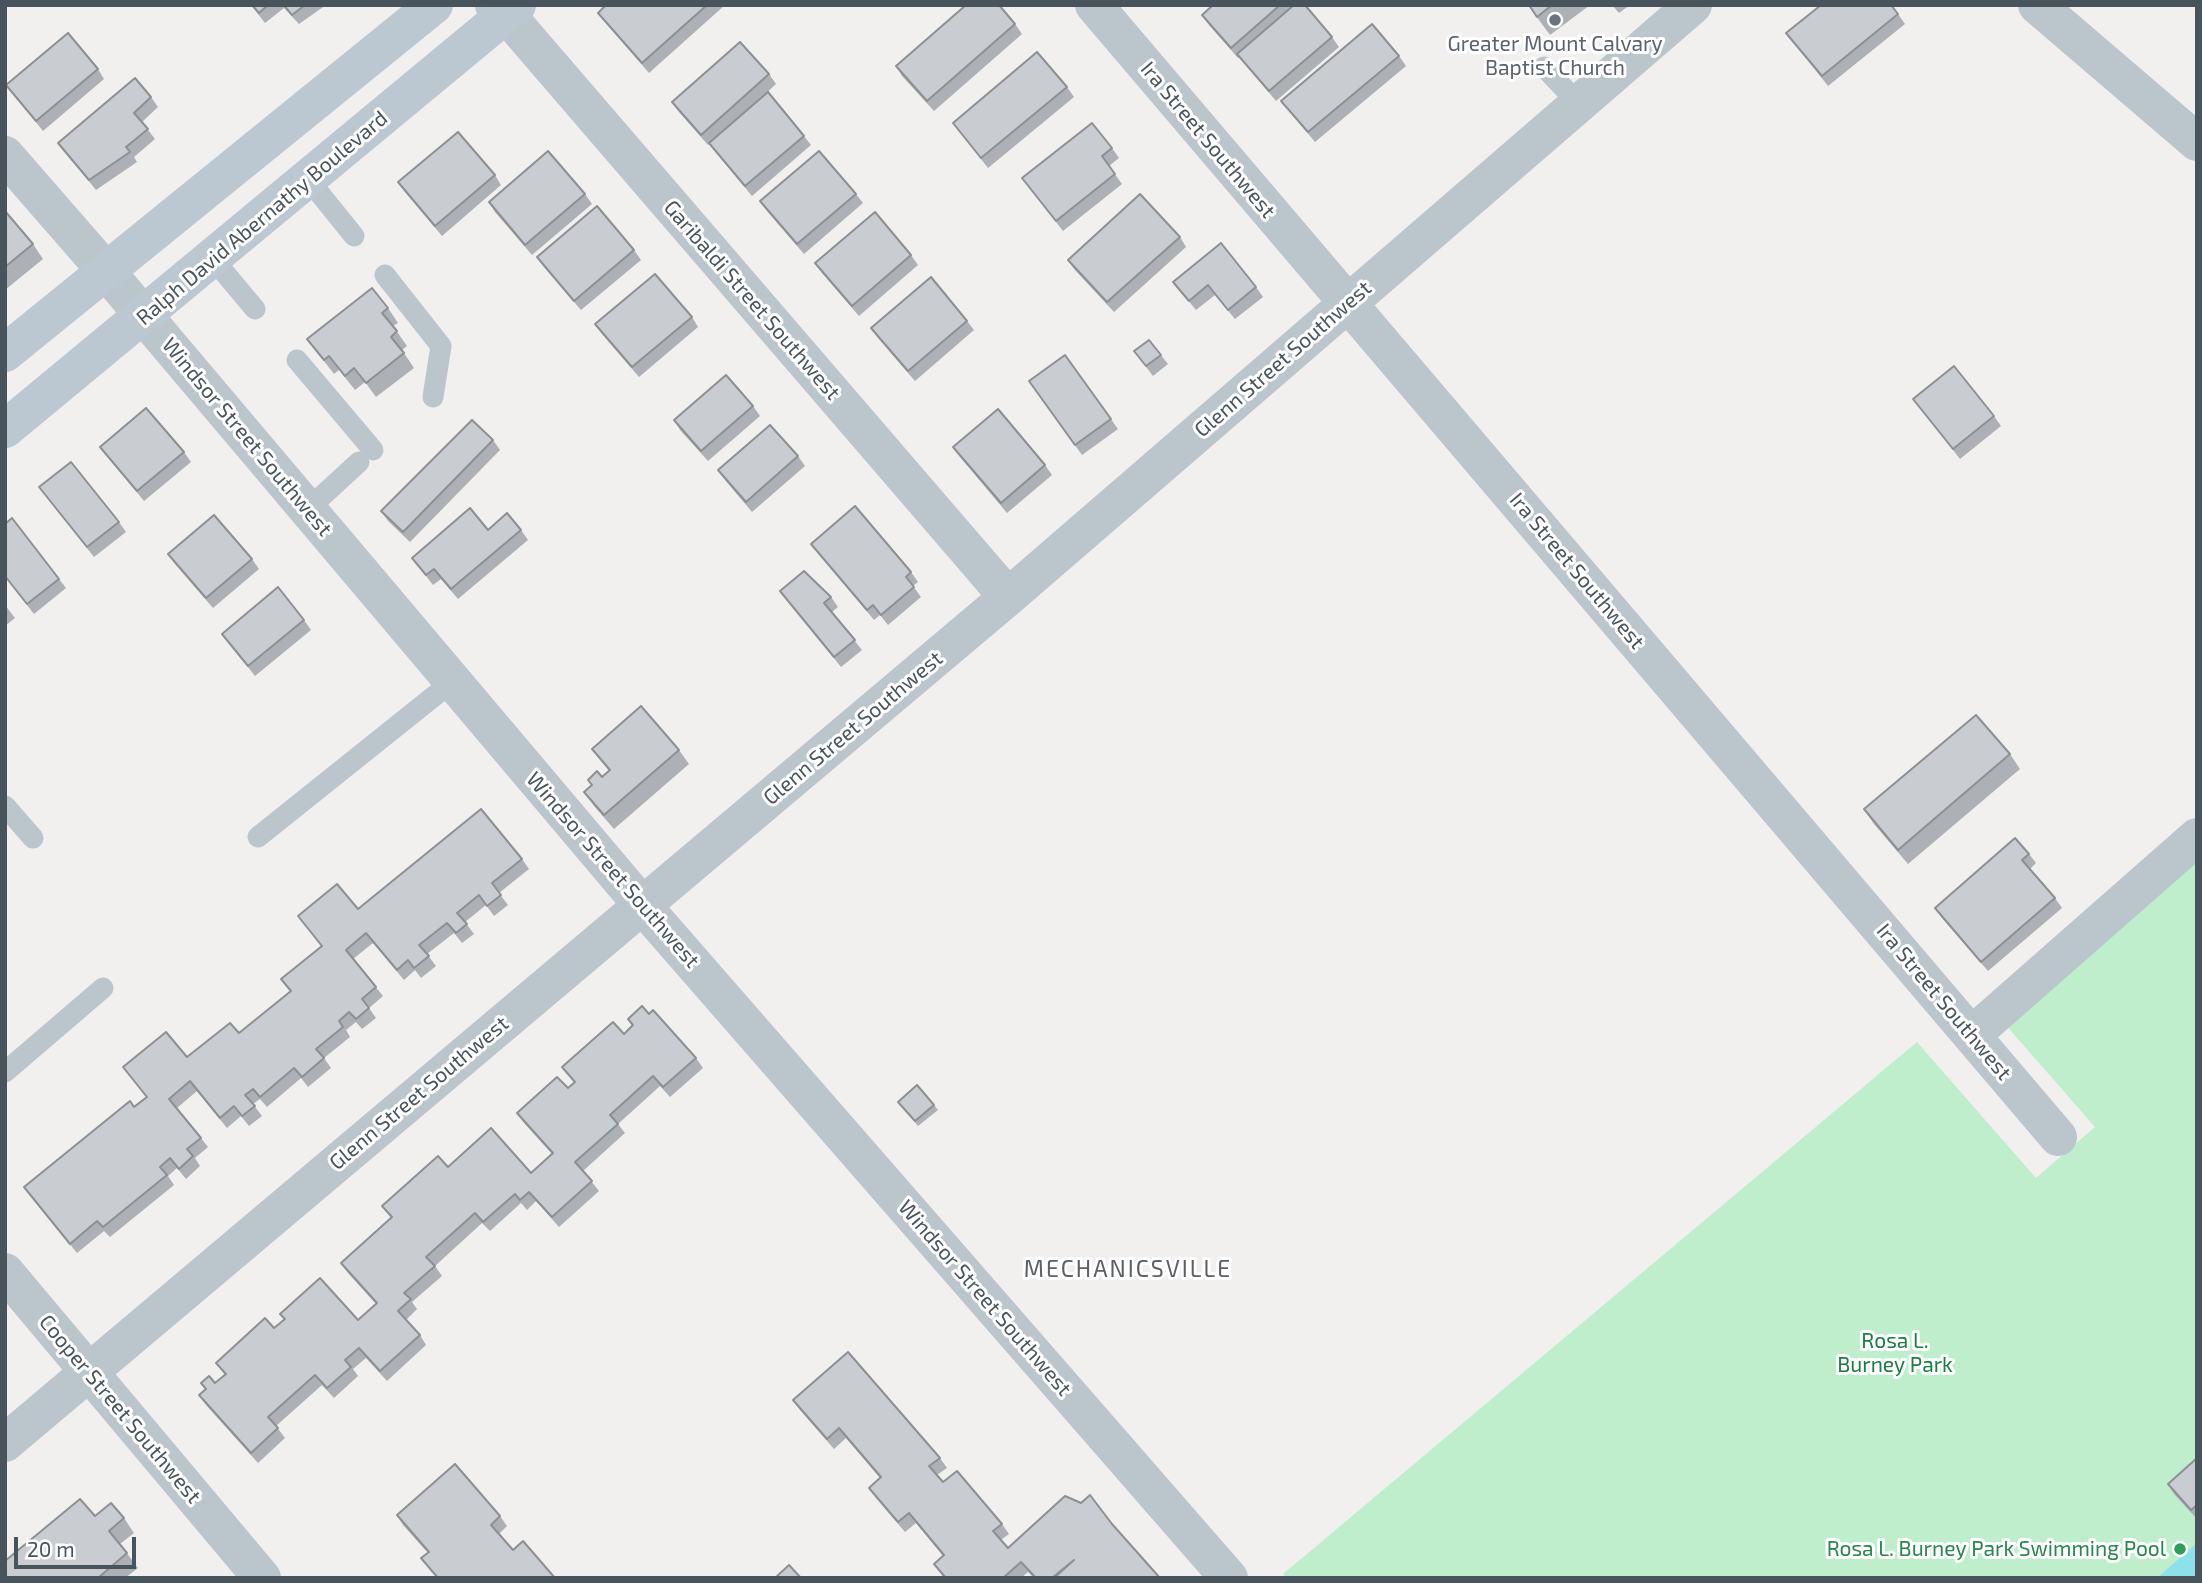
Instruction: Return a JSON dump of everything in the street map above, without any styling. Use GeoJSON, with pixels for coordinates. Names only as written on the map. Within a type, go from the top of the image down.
{"type":"FeatureCollection","features":[{"type":"Feature","properties":{"kind":"main road"},"geometry":{"type":"LineString","coordinates":[[5,352],[434,5]]}},
{"type":"Feature","properties":{"kind":"main road","name":"Ralph David Abernathy Boulevard"},"geometry":{"type":"LineString","coordinates":[[5,429],[213,259],[506,8]]}},
{"type":"Feature","properties":{"kind":"street","name":"Ira Street Southwest"},"geometry":{"type":"LineString","coordinates":[[1094,5],[2058,1137]]}},
{"type":"Feature","properties":{"kind":"street","name":"Glenn Street Southwest"},"geometry":{"type":"LineString","coordinates":[[5,1443],[1008,597],[1693,5]]}},
{"type":"Feature","properties":{"kind":"street"},"geometry":{"type":"LineString","coordinates":[[2036,5],[2197,142]]}},
{"type":"Feature","properties":{"kind":"street","name":"Garibaldi Street Southwest"},"geometry":{"type":"LineString","coordinates":[[506,8],[1008,597]]}},
{"type":"Feature","properties":{"kind":"street","name":"Windsor Street Southwest"},"geometry":{"type":"LineString","coordinates":[[5,155],[642,905],[1229,1578]]}},
{"type":"Feature","properties":{"kind":"street"},"geometry":{"type":"LineString","coordinates":[[1973,1034],[2197,837]]}},
{"type":"Feature","properties":{"kind":"street","name":"Cooper Street Southwest"},"geometry":{"type":"LineString","coordinates":[[5,1272],[262,1578]]}},
{"type":"Feature","properties":{"kind":"lane"},"geometry":{"type":"LineString","coordinates":[[1544,67],[1579,104]]}},
{"type":"Feature","properties":{"kind":"lane"},"geometry":{"type":"LineString","coordinates":[[308,179],[354,236]]}},
{"type":"Feature","properties":{"kind":"lane"},"geometry":{"type":"LineString","coordinates":[[213,259],[254,309]]}},
{"type":"Feature","properties":{"kind":"lane"},"geometry":{"type":"LineString","coordinates":[[385,275],[441,346],[433,397]]}},
{"type":"Feature","properties":{"kind":"lane"},"geometry":{"type":"LineString","coordinates":[[297,360],[366,456],[307,509]]}},
{"type":"Feature","properties":{"kind":"lane"},"geometry":{"type":"LineString","coordinates":[[258,837],[453,681]]}},
{"type":"Feature","properties":{"kind":"lane"},"geometry":{"type":"LineString","coordinates":[[5,806],[33,838]]}},
{"type":"Feature","properties":{"kind":"lane"},"geometry":{"type":"LineString","coordinates":[[5,1072],[103,988]]}},
{"type":"Feature","properties":{"kind":"green space","name":"Rosa L. Burney Park"},"geometry":{"type":"Polygon","coordinates":[[[2197,854],[2197,1578],[1287,1578],[1283,1574],[1917,1042],[2036,1178],[2095,1127],[2004,1023],[2197,854]]]}},
{"type":"Feature","properties":{"kind":"water"},"geometry":{"type":"Polygon","coordinates":[[[2197,1543],[2197,1578],[2157,1578],[2197,1543]]]}},
{"type":"Feature","properties":{"kind":"building"},"geometry":{"type":"Polygon","coordinates":[[[252,5],[268,5],[259,13],[252,5]]]}},
{"type":"Feature","properties":{"kind":"building"},"geometry":{"type":"Polygon","coordinates":[[[284,5],[305,5],[292,15],[284,5]]]}},
{"type":"Feature","properties":{"kind":"building"},"geometry":{"type":"Polygon","coordinates":[[[606,5],[707,5],[642,63],[598,13],[606,5]]]}},
{"type":"Feature","properties":{"kind":"building"},"geometry":{"type":"Polygon","coordinates":[[[966,5],[999,5],[1015,24],[927,101],[896,66],[966,5]]]}},
{"type":"Feature","properties":{"kind":"building"},"geometry":{"type":"Polygon","coordinates":[[[1213,5],[1280,5],[1231,48],[1202,15],[1213,5]]]}},
{"type":"Feature","properties":{"kind":"building"},"geometry":{"type":"Polygon","coordinates":[[[1294,5],[1305,5],[1332,37],[1269,91],[1237,54],[1294,5]]]}},
{"type":"Feature","properties":{"kind":"building"},"geometry":{"type":"Polygon","coordinates":[[[1529,5],[1552,5],[1537,17],[1529,5]]]}},
{"type":"Feature","properties":{"kind":"building"},"geometry":{"type":"Polygon","coordinates":[[[1821,5],[1891,5],[1898,14],[1822,76],[1786,33],[1821,5]]]}},
{"type":"Feature","properties":{"kind":"building"},"geometry":{"type":"Polygon","coordinates":[[[1372,24],[1399,56],[1308,132],[1281,101],[1372,24]]]}},
{"type":"Feature","properties":{"kind":"building"},"geometry":{"type":"Polygon","coordinates":[[[68,33],[98,69],[36,121],[6,85],[68,33]]]}},
{"type":"Feature","properties":{"kind":"building"},"geometry":{"type":"Polygon","coordinates":[[[740,42],[769,74],[701,135],[672,102],[740,42]]]}},
{"type":"Feature","properties":{"kind":"building"},"geometry":{"type":"Polygon","coordinates":[[[1037,52],[1067,87],[981,158],[953,123],[1037,52]]]}},
{"type":"Feature","properties":{"kind":"building"},"geometry":{"type":"Polygon","coordinates":[[[135,78],[151,97],[134,113],[148,129],[126,147],[130,152],[89,180],[58,143],[135,78]]]}},
{"type":"Feature","properties":{"kind":"building"},"geometry":{"type":"Polygon","coordinates":[[[768,92],[804,136],[745,186],[709,143],[768,92]]]}},
{"type":"Feature","properties":{"kind":"building"},"geometry":{"type":"Polygon","coordinates":[[[1092,123],[1112,148],[1102,156],[1115,174],[1056,221],[1022,178],[1092,123]]]}},
{"type":"Feature","properties":{"kind":"building"},"geometry":{"type":"Polygon","coordinates":[[[458,132],[495,175],[435,226],[398,182],[458,132]]]}},
{"type":"Feature","properties":{"kind":"building"},"geometry":{"type":"Polygon","coordinates":[[[548,151],[585,194],[525,245],[489,202],[548,151]]]}},
{"type":"Feature","properties":{"kind":"building"},"geometry":{"type":"Polygon","coordinates":[[[819,151],[856,194],[797,244],[760,201],[819,151]]]}},
{"type":"Feature","properties":{"kind":"building"},"geometry":{"type":"Polygon","coordinates":[[[1140,194],[1180,237],[1107,302],[1068,260],[1140,194]]]}},
{"type":"Feature","properties":{"kind":"building"},"geometry":{"type":"Polygon","coordinates":[[[597,206],[634,250],[574,301],[537,257],[597,206]]]}},
{"type":"Feature","properties":{"kind":"building"},"geometry":{"type":"Polygon","coordinates":[[[5,211],[33,244],[5,267],[5,211]]]}},
{"type":"Feature","properties":{"kind":"building"},"geometry":{"type":"Polygon","coordinates":[[[875,212],[911,255],[852,306],[815,263],[875,212]]]}},
{"type":"Feature","properties":{"kind":"building"},"geometry":{"type":"Polygon","coordinates":[[[1221,243],[1256,287],[1228,310],[1208,285],[1189,301],[1173,282],[1221,243]]]}},
{"type":"Feature","properties":{"kind":"building"},"geometry":{"type":"Polygon","coordinates":[[[655,274],[692,317],[632,367],[595,324],[655,274]]]}},
{"type":"Feature","properties":{"kind":"building"},"geometry":{"type":"Polygon","coordinates":[[[931,277],[967,321],[908,371],[871,328],[931,277]]]}},
{"type":"Feature","properties":{"kind":"building"},"geometry":{"type":"Polygon","coordinates":[[[372,288],[388,308],[382,313],[397,331],[391,337],[404,353],[366,383],[354,368],[345,376],[329,356],[324,360],[307,339],[372,288]]]}},
{"type":"Feature","properties":{"kind":"building"},"geometry":{"type":"Polygon","coordinates":[[[1149,340],[1161,355],[1146,366],[1134,351],[1149,340]]]}},
{"type":"Feature","properties":{"kind":"building"},"geometry":{"type":"Polygon","coordinates":[[[1065,355],[1111,419],[1075,445],[1029,381],[1065,355]]]}},
{"type":"Feature","properties":{"kind":"building"},"geometry":{"type":"Polygon","coordinates":[[[1954,366],[1994,416],[1953,449],[1913,399],[1954,366]]]}},
{"type":"Feature","properties":{"kind":"building"},"geometry":{"type":"Polygon","coordinates":[[[726,375],[753,406],[701,451],[674,420],[726,375]]]}},
{"type":"Feature","properties":{"kind":"building"},"geometry":{"type":"Polygon","coordinates":[[[146,408],[184,452],[137,491],[100,447],[146,408]]]}},
{"type":"Feature","properties":{"kind":"building"},"geometry":{"type":"Polygon","coordinates":[[[998,409],[1045,465],[1001,503],[953,447],[998,409]]]}},
{"type":"Feature","properties":{"kind":"building"},"geometry":{"type":"Polygon","coordinates":[[[472,420],[493,440],[403,532],[381,511],[472,420]]]}},
{"type":"Feature","properties":{"kind":"building"},"geometry":{"type":"Polygon","coordinates":[[[770,425],[798,456],[746,502],[718,470],[770,425]]]}},
{"type":"Feature","properties":{"kind":"building"},"geometry":{"type":"Polygon","coordinates":[[[71,462],[119,522],[87,547],[39,487],[71,462]]]}},
{"type":"Feature","properties":{"kind":"building"},"geometry":{"type":"Polygon","coordinates":[[[855,506],[911,572],[906,577],[914,587],[881,615],[873,605],[867,610],[811,544],[855,506]]]}},
{"type":"Feature","properties":{"kind":"building"},"geometry":{"type":"Polygon","coordinates":[[[470,508],[488,530],[507,513],[521,530],[451,589],[434,569],[426,575],[412,558],[470,508]]]}},
{"type":"Feature","properties":{"kind":"building"},"geometry":{"type":"Polygon","coordinates":[[[214,515],[252,559],[206,598],[168,554],[214,515]]]}},
{"type":"Feature","properties":{"kind":"building"},"geometry":{"type":"Polygon","coordinates":[[[12,518],[59,579],[27,604],[5,576],[5,524],[12,518]]]}},
{"type":"Feature","properties":{"kind":"building"},"geometry":{"type":"Polygon","coordinates":[[[804,571],[831,597],[824,603],[855,640],[834,657],[780,591],[804,571]]]}},
{"type":"Feature","properties":{"kind":"building"},"geometry":{"type":"Polygon","coordinates":[[[278,587],[304,620],[248,666],[222,634],[278,587]]]}},
{"type":"Feature","properties":{"kind":"building"},"geometry":{"type":"Polygon","coordinates":[[[641,706],[679,750],[604,815],[584,792],[592,785],[588,780],[597,771],[602,777],[610,770],[592,749],[641,706]]]}},
{"type":"Feature","properties":{"kind":"building"},"geometry":{"type":"Polygon","coordinates":[[[1976,715],[2010,754],[1898,850],[1864,809],[1976,715]]]}},
{"type":"Feature","properties":{"kind":"building"},"geometry":{"type":"Polygon","coordinates":[[[481,809],[522,859],[492,883],[501,895],[487,906],[479,895],[457,913],[467,924],[456,933],[447,923],[419,945],[429,956],[414,968],[408,960],[397,970],[366,933],[346,950],[376,987],[362,999],[369,1008],[356,1019],[349,1012],[339,1021],[343,1027],[316,1049],[324,1058],[302,1077],[294,1068],[260,1097],[253,1089],[245,1095],[255,1106],[242,1116],[234,1106],[220,1118],[190,1081],[169,1099],[201,1138],[187,1149],[193,1156],[179,1169],[170,1158],[160,1167],[167,1175],[103,1227],[97,1221],[70,1244],[24,1187],[130,1101],[134,1107],[147,1097],[123,1067],[166,1032],[187,1057],[230,1023],[239,1033],[291,991],[281,979],[322,946],[298,916],[337,884],[358,909],[481,809]]]}},
{"type":"Feature","properties":{"kind":"building"},"geometry":{"type":"Polygon","coordinates":[[[2015,838],[2029,854],[2022,860],[2055,898],[1981,962],[1935,908],[2015,838]]]}},
{"type":"Feature","properties":{"kind":"building"},"geometry":{"type":"Polygon","coordinates":[[[642,1006],[649,1014],[653,1010],[696,1058],[663,1087],[653,1076],[610,1115],[618,1124],[575,1162],[592,1181],[552,1217],[529,1192],[520,1200],[515,1194],[483,1222],[475,1213],[426,1257],[435,1266],[404,1293],[411,1299],[398,1311],[420,1335],[380,1371],[359,1348],[345,1360],[351,1367],[327,1388],[315,1375],[268,1417],[278,1428],[251,1453],[199,1395],[206,1389],[201,1383],[209,1376],[215,1383],[226,1374],[216,1363],[265,1318],[274,1328],[285,1319],[280,1314],[320,1278],[358,1320],[377,1303],[341,1263],[392,1217],[382,1206],[438,1156],[448,1167],[491,1128],[531,1173],[553,1153],[517,1113],[557,1077],[568,1088],[575,1082],[562,1067],[613,1022],[624,1034],[633,1025],[628,1019],[642,1006]]]}},
{"type":"Feature","properties":{"kind":"building"},"geometry":{"type":"Polygon","coordinates":[[[917,1085],[934,1105],[915,1121],[898,1102],[917,1085]]]}},
{"type":"Feature","properties":{"kind":"building"},"geometry":{"type":"Polygon","coordinates":[[[848,1352],[940,1458],[929,1466],[943,1482],[957,1471],[1002,1524],[993,1531],[1008,1548],[1065,1496],[1081,1503],[1090,1495],[1160,1578],[1054,1578],[1074,1560],[1052,1578],[1036,1578],[1021,1562],[1003,1578],[946,1578],[934,1564],[944,1555],[909,1513],[898,1522],[869,1488],[881,1477],[839,1428],[827,1439],[793,1400],[848,1352]]]}},
{"type":"Feature","properties":{"kind":"building"},"geometry":{"type":"Polygon","coordinates":[[[2197,1458],[2197,1505],[2191,1510],[2168,1484],[2197,1458]]]}},
{"type":"Feature","properties":{"kind":"building"},"geometry":{"type":"Polygon","coordinates":[[[455,1464],[500,1516],[491,1525],[513,1550],[523,1541],[555,1578],[438,1578],[421,1558],[429,1552],[397,1515],[455,1464]]]}},
{"type":"Feature","properties":{"kind":"building"},"geometry":{"type":"Polygon","coordinates":[[[80,1499],[95,1516],[111,1503],[124,1518],[109,1531],[127,1553],[98,1578],[5,1578],[5,1561],[80,1499]]]}},
{"type":"Feature","properties":{"kind":"building"},"geometry":{"type":"Polygon","coordinates":[[[789,1565],[801,1578],[775,1578],[789,1565]]]}},
{"type":"Feature","properties":{"kind":"place","name":"Greater Mount Calvary Baptist Church"},"geometry":{"type":"Point","coordinates":[1555,20]}},
{"type":"Feature","properties":{"kind":"place","name":"Rosa L. Burney Park Swimming Pool"},"geometry":{"type":"Point","coordinates":[2180,1549]}},
{"type":"Feature","properties":{"kind":"district","name":"MECHANICSVILLE"},"geometry":{"type":"Point","coordinates":[1128,1269]}}]}
